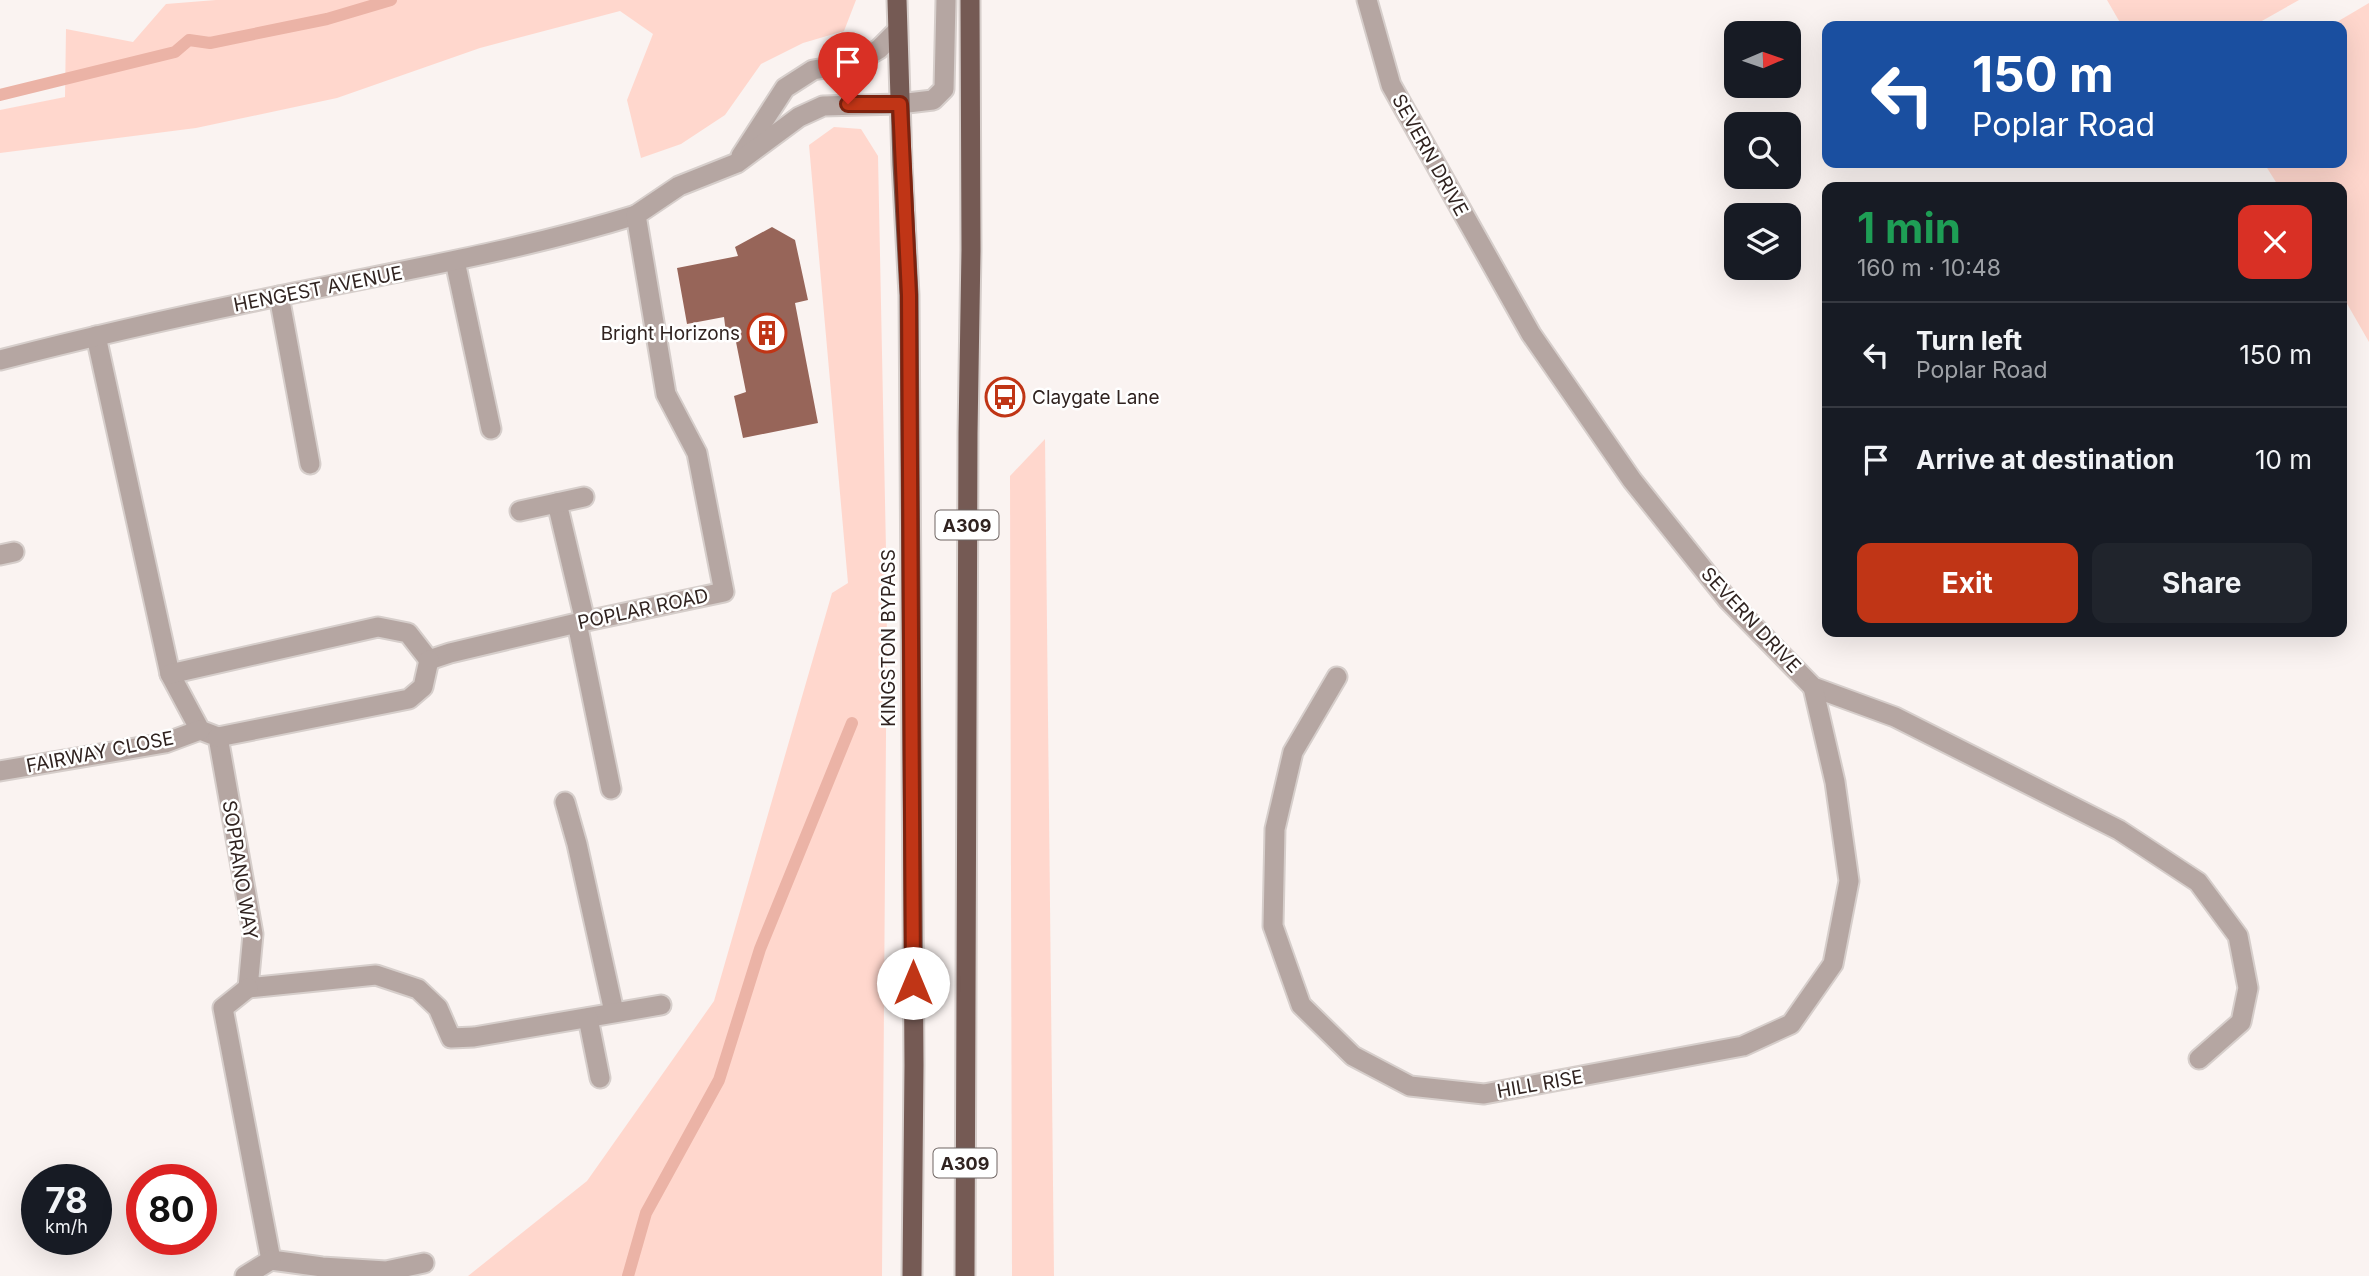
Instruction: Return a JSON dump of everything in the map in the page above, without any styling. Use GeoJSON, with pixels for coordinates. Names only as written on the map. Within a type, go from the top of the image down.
{"type":"FeatureCollection","features":[{"type":"Feature","properties":{"kind":"highway","name":"KINGSTON BYPASS"},"geometry":{"type":"LineString","coordinates":[[897,0],[909,308],[914,1052],[912,1276]]}},
{"type":"Feature","properties":{"kind":"highway","name":"A309"},"geometry":{"type":"LineString","coordinates":[[965,1276],[970,0]]}},
{"type":"Feature","properties":{"kind":"street"},"geometry":{"type":"LineString","coordinates":[[636,215],[678,186],[737,163],[799,117],[823,106],[900,104],[933,100],[944,89],[946,0]]}},
{"type":"Feature","properties":{"kind":"street","name":"SEVERN DRIVE"},"geometry":{"type":"LineString","coordinates":[[1367,0],[1391,85],[1531,334],[1632,480],[1728,600],[1812,687],[1895,717],[2119,830],[2198,882],[2238,936],[2248,988],[2241,1022],[2199,1059]]}},
{"type":"Feature","properties":{"kind":"street"},"geometry":{"type":"LineString","coordinates":[[737,163],[785,88],[813,70],[855,63],[879,49],[897,31]]}},
{"type":"Feature","properties":{"kind":"street","name":"HENGEST AVENUE"},"geometry":{"type":"LineString","coordinates":[[0,360],[96,336],[574,234],[636,215]]}},
{"type":"Feature","properties":{"kind":"street","name":"POPLAR ROAD"},"geometry":{"type":"LineString","coordinates":[[429,660],[581,622],[724,592],[697,453],[666,394],[636,215]]}},
{"type":"Feature","properties":{"kind":"street"},"geometry":{"type":"LineString","coordinates":[[455,261],[491,429]]}},
{"type":"Feature","properties":{"kind":"street"},"geometry":{"type":"LineString","coordinates":[[279,296],[310,464]]}},
{"type":"Feature","properties":{"kind":"street"},"geometry":{"type":"LineString","coordinates":[[96,336],[170,674],[200,730],[218,737],[409,699],[423,687],[429,660],[408,633],[378,627],[170,674]]}},
{"type":"Feature","properties":{"kind":"street"},"geometry":{"type":"LineString","coordinates":[[520,511],[584,497]]}},
{"type":"Feature","properties":{"kind":"street"},"geometry":{"type":"LineString","coordinates":[[557,503],[611,789]]}},
{"type":"Feature","properties":{"kind":"street","name":"HILL RISE"},"geometry":{"type":"LineString","coordinates":[[1337,677],[1293,752],[1275,830],[1273,926],[1301,1004],[1353,1056],[1410,1086],[1484,1094],[1743,1046],[1791,1024],[1833,964],[1849,881],[1835,782],[1812,687]]}},
{"type":"Feature","properties":{"kind":"street","name":"FAIRWAY CLOSE"},"geometry":{"type":"LineString","coordinates":[[0,771],[165,743],[200,730]]}},
{"type":"Feature","properties":{"kind":"street","name":"SOPRANO WAY"},"geometry":{"type":"LineString","coordinates":[[218,737],[253,934],[248,988]]}},
{"type":"Feature","properties":{"kind":"street"},"geometry":{"type":"LineString","coordinates":[[565,802],[577,844],[614,1012]]}},
{"type":"Feature","properties":{"kind":"street"},"geometry":{"type":"LineString","coordinates":[[271,1260],[223,1007],[248,988],[376,975],[418,989],[438,1009],[451,1038],[474,1037],[661,1004]]}},
{"type":"Feature","properties":{"kind":"street"},"geometry":{"type":"LineString","coordinates":[[588,1018],[600,1078]]}},
{"type":"Feature","properties":{"kind":"street"},"geometry":{"type":"LineString","coordinates":[[245,1276],[271,1260],[322,1267],[386,1271],[424,1263]]}},
{"type":"Feature","properties":{"kind":"shaded area"},"geometry":{"type":"Polygon","coordinates":[[[216,0],[856,0],[844,31],[803,43],[761,64],[725,115],[681,144],[641,158],[627,100],[653,34],[620,11],[480,48],[337,98],[196,128],[0,153],[0,110],[65,97],[66,29],[133,42],[166,4],[216,0]]]}},
{"type":"Feature","properties":{"kind":"shaded area"},"geometry":{"type":"Polygon","coordinates":[[[2107,0],[2299,0],[2262,21],[2119,21],[2107,0]]]}},
{"type":"Feature","properties":{"kind":"shaded area"},"geometry":{"type":"Polygon","coordinates":[[[2369,3],[2369,342],[2347,304],[2347,182],[2276,182],[2267,168],[2347,168],[2347,21],[2338,21],[2369,3]]]}},
{"type":"Feature","properties":{"kind":"shaded area"},"geometry":{"type":"Polygon","coordinates":[[[834,127],[861,129],[878,156],[887,600],[882,1276],[468,1276],[587,1181],[714,1001],[832,593],[848,583],[809,145],[834,127]]]}},
{"type":"Feature","properties":{"kind":"shaded area"},"geometry":{"type":"Polygon","coordinates":[[[1045,439],[1054,1276],[1012,1276],[1010,476],[1045,439]]]}},
{"type":"Feature","properties":{"kind":"building","name":"Bright Horizons"},"geometry":{"type":"Polygon","coordinates":[[[772,227],[795,240],[808,300],[795,303],[818,423],[743,438],[734,396],[746,392],[734,332],[726,333],[724,317],[687,324],[677,268],[738,256],[735,247],[772,227]]]}},
{"type":"Feature","properties":{"kind":"waterway"},"geometry":{"type":"LineString","coordinates":[[0,95],[175,52],[189,40],[210,43],[327,19],[391,0]]}},
{"type":"Feature","properties":{"kind":"waterway"},"geometry":{"type":"LineString","coordinates":[[628,1276],[646,1213],[719,1080],[760,949],[852,723]]}},
{"type":"Feature","properties":{"kind":"place","name":"Bright Horizons"},"geometry":{"type":"Point","coordinates":[767,333]}},
{"type":"Feature","properties":{"kind":"place","name":"Claygate Lane"},"geometry":{"type":"Point","coordinates":[1005,397]}},
{"type":"Feature","properties":{"kind":"route"},"geometry":{"type":"LineString","coordinates":[[848,104],[900,104],[909,295],[913,983]]}}]}
